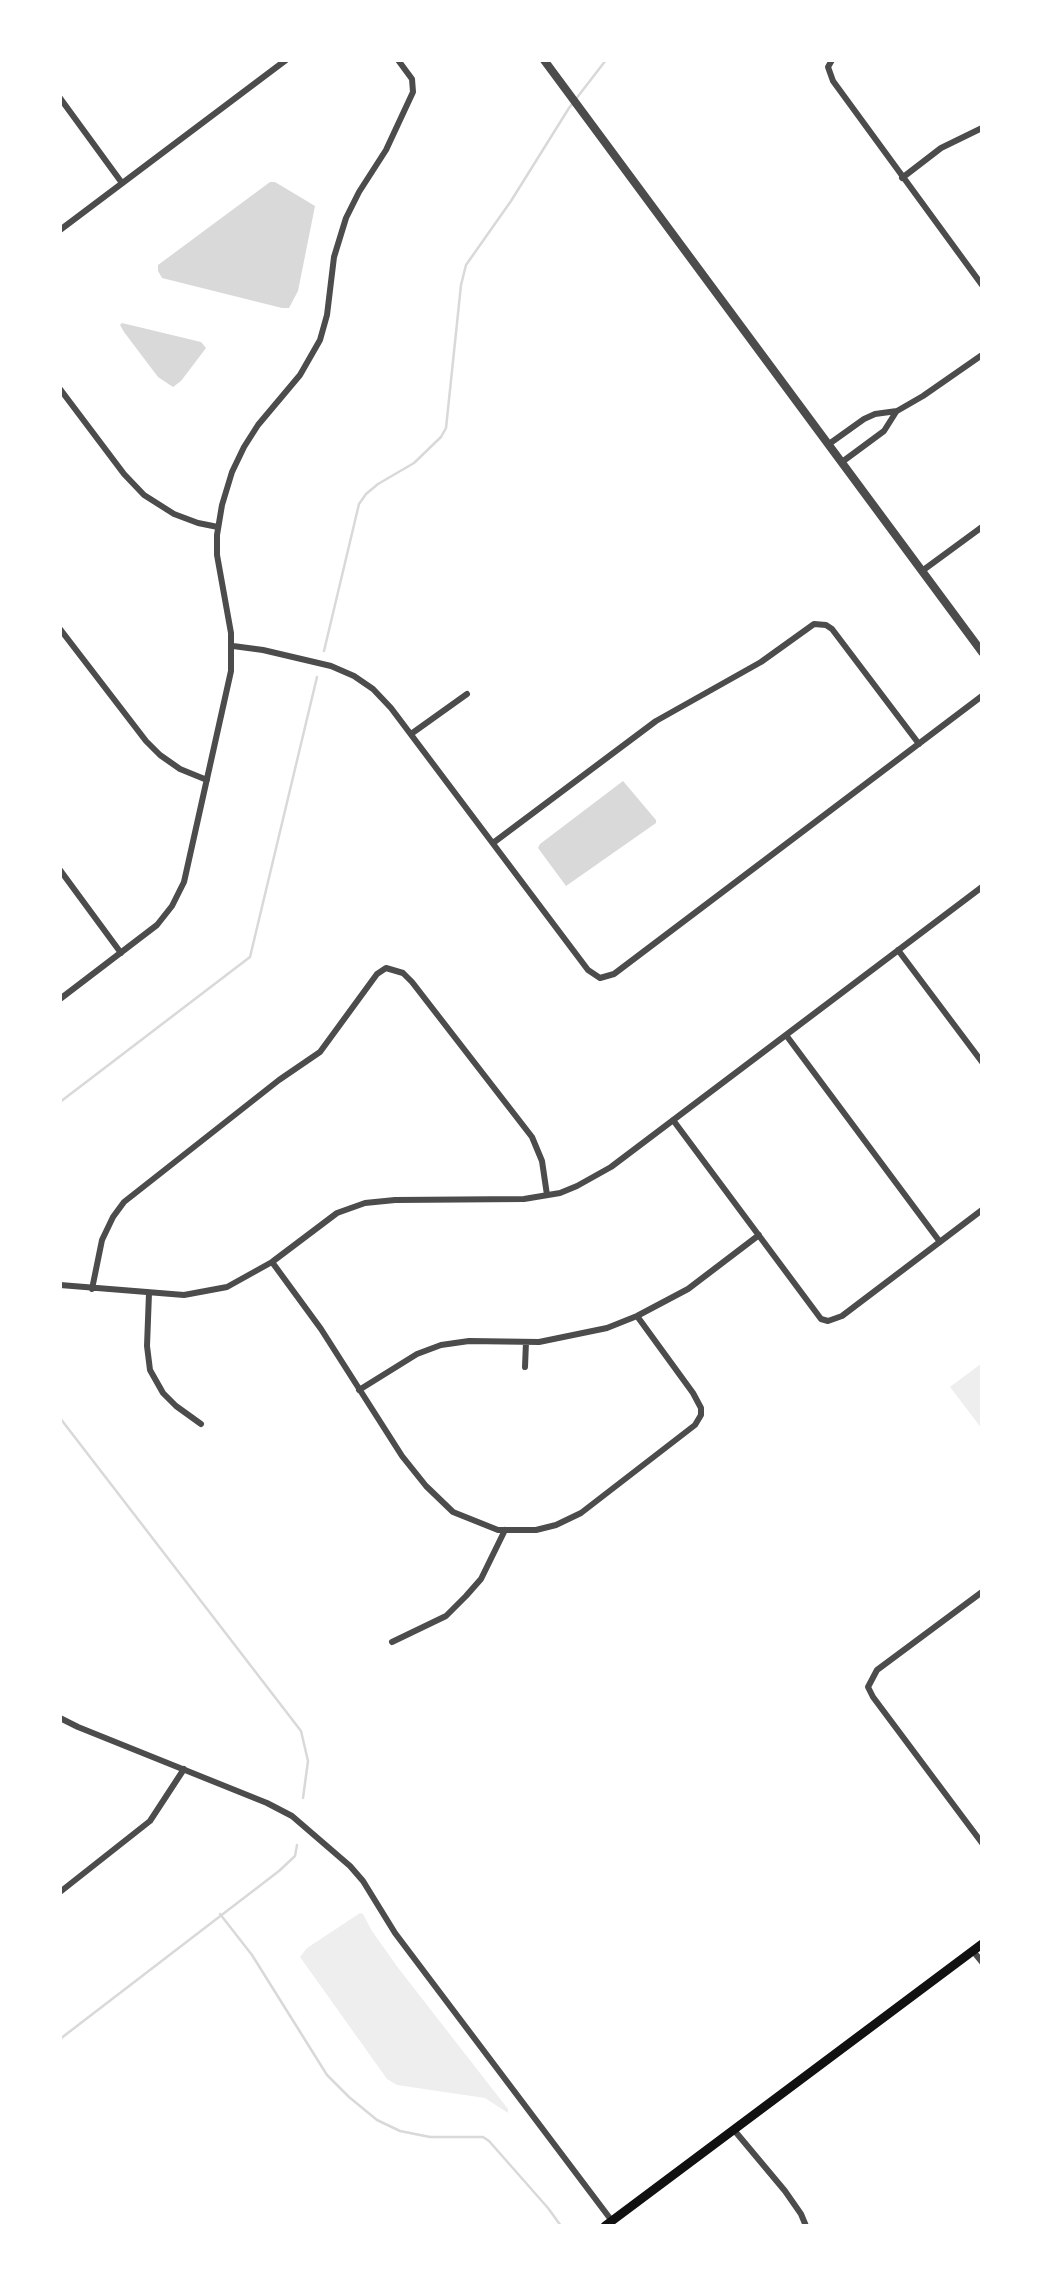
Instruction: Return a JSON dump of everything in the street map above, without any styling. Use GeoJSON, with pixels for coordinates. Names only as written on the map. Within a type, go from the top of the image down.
{"type":"FeatureCollection","features":[{"type":"Feature","properties":{"kind":"main road"},"geometry":{"type":"LineString","coordinates":[[609,2223],[977,1948]]}},
{"type":"Feature","properties":{"kind":"street"},"geometry":{"type":"LineString","coordinates":[[60,230],[286,60]]}},
{"type":"Feature","properties":{"kind":"street"},"geometry":{"type":"LineString","coordinates":[[60,999],[157,925],[178,896],[229,684],[232,646],[217,555],[218,527],[232,472],[258,425],[300,375],[320,340],[334,257],[346,218],[386,150],[414,86],[398,60]]}},
{"type":"Feature","properties":{"kind":"street"},"geometry":{"type":"LineString","coordinates":[[544,60],[982,652]]}},
{"type":"Feature","properties":{"kind":"street"},"geometry":{"type":"LineString","coordinates":[[830,64],[832,81],[982,284]]}},
{"type":"Feature","properties":{"kind":"street"},"geometry":{"type":"LineString","coordinates":[[60,98],[122,183]]}},
{"type":"Feature","properties":{"kind":"street"},"geometry":{"type":"LineString","coordinates":[[902,178],[942,148],[982,128]]}},
{"type":"Feature","properties":{"kind":"street"},"geometry":{"type":"LineString","coordinates":[[842,462],[884,430],[897,412],[982,355]]}},
{"type":"Feature","properties":{"kind":"street"},"geometry":{"type":"LineString","coordinates":[[60,388],[63,399],[144,495],[174,514],[218,527]]}},
{"type":"Feature","properties":{"kind":"street"},"geometry":{"type":"LineString","coordinates":[[829,444],[864,418],[897,412]]}},
{"type":"Feature","properties":{"kind":"street"},"geometry":{"type":"LineString","coordinates":[[922,571],[982,526]]}},
{"type":"Feature","properties":{"kind":"street"},"geometry":{"type":"LineString","coordinates":[[493,843],[656,722],[820,623],[832,629],[919,744]]}},
{"type":"Feature","properties":{"kind":"street"},"geometry":{"type":"LineString","coordinates":[[60,629],[160,755],[207,780]]}},
{"type":"Feature","properties":{"kind":"street"},"geometry":{"type":"LineString","coordinates":[[232,646],[331,666],[354,676],[382,698],[588,970],[600,978],[614,974],[982,696]]}},
{"type":"Feature","properties":{"kind":"street"},"geometry":{"type":"LineString","coordinates":[[411,734],[466,694]]}},
{"type":"Feature","properties":{"kind":"street"},"geometry":{"type":"LineString","coordinates":[[60,870],[121,953]]}},
{"type":"Feature","properties":{"kind":"street"},"geometry":{"type":"LineString","coordinates":[[60,1285],[184,1295],[226,1287],[272,1262],[337,1214],[365,1203],[524,1199],[560,1192],[600,1174],[982,887]]}},
{"type":"Feature","properties":{"kind":"street"},"geometry":{"type":"LineString","coordinates":[[898,950],[982,1062]]}},
{"type":"Feature","properties":{"kind":"street"},"geometry":{"type":"LineString","coordinates":[[92,1289],[98,1249],[106,1228],[129,1198],[320,1052],[377,974],[386,968],[402,972],[412,982],[532,1137],[542,1161],[547,1195]]}},
{"type":"Feature","properties":{"kind":"street"},"geometry":{"type":"LineString","coordinates":[[786,1036],[940,1242]]}},
{"type":"Feature","properties":{"kind":"street"},"geometry":{"type":"LineString","coordinates":[[673,1120],[821,1319],[842,1316],[982,1210]]}},
{"type":"Feature","properties":{"kind":"street"},"geometry":{"type":"LineString","coordinates":[[359,1390],[417,1354],[441,1344],[551,1340],[592,1332],[637,1316],[688,1289],[759,1235]]}},
{"type":"Feature","properties":{"kind":"street"},"geometry":{"type":"LineString","coordinates":[[272,1262],[402,1456],[434,1494],[461,1516],[498,1530],[536,1530],[580,1513],[695,1425],[701,1408],[694,1393],[637,1316]]}},
{"type":"Feature","properties":{"kind":"street"},"geometry":{"type":"LineString","coordinates":[[150,1293],[150,1370],[163,1393],[201,1424]]}},
{"type":"Feature","properties":{"kind":"street"},"geometry":{"type":"LineString","coordinates":[[524,1368],[526,1342]]}},
{"type":"Feature","properties":{"kind":"street"},"geometry":{"type":"LineString","coordinates":[[392,1642],[446,1616],[481,1579],[505,1530]]}},
{"type":"Feature","properties":{"kind":"street"},"geometry":{"type":"LineString","coordinates":[[982,1592],[877,1670],[868,1687],[982,1844]]}},
{"type":"Feature","properties":{"kind":"street"},"geometry":{"type":"LineString","coordinates":[[60,1718],[292,1816],[350,1866],[609,2223]]}},
{"type":"Feature","properties":{"kind":"street"},"geometry":{"type":"LineString","coordinates":[[60,1892],[150,1820],[184,1769]]}},
{"type":"Feature","properties":{"kind":"street"},"geometry":{"type":"LineString","coordinates":[[977,1948],[982,1962]]}},
{"type":"Feature","properties":{"kind":"street"},"geometry":{"type":"LineString","coordinates":[[734,2130],[785,2191],[806,2226]]}},
{"type":"Feature","properties":{"kind":"shaded area"},"geometry":{"type":"Polygon","coordinates":[[[270,182],[315,206],[298,291],[289,308],[162,278],[158,265],[270,182]]]}},
{"type":"Feature","properties":{"kind":"shaded area"},"geometry":{"type":"Polygon","coordinates":[[[122,323],[201,342],[206,348],[173,387],[158,377],[124,332],[122,323]]]}},
{"type":"Feature","properties":{"kind":"shaded area"},"geometry":{"type":"Polygon","coordinates":[[[623,781],[656,823],[566,886],[538,848],[540,844],[623,781]]]}},
{"type":"Feature","properties":{"kind":"shaded area"},"geometry":{"type":"Polygon","coordinates":[[[982,1363],[982,1429],[950,1387],[982,1363]]]}},
{"type":"Feature","properties":{"kind":"shaded area"},"geometry":{"type":"Polygon","coordinates":[[[360,1913],[508,2113],[485,2098],[397,2085],[387,2079],[300,1957],[307,1948],[360,1913]]]}},
{"type":"Feature","properties":{"kind":"waterway"},"geometry":{"type":"LineString","coordinates":[[324,651],[359,504],[378,484],[414,463],[446,428],[466,265],[569,108],[606,60]]}},
{"type":"Feature","properties":{"kind":"waterway"},"geometry":{"type":"LineString","coordinates":[[60,1102],[250,957],[317,677]]}},
{"type":"Feature","properties":{"kind":"waterway"},"geometry":{"type":"LineString","coordinates":[[60,1418],[301,1731],[308,1761],[303,1798]]}},
{"type":"Feature","properties":{"kind":"waterway"},"geometry":{"type":"LineString","coordinates":[[60,2039],[279,1871],[295,1856],[297,1845]]}},
{"type":"Feature","properties":{"kind":"waterway"},"geometry":{"type":"LineString","coordinates":[[220,1914],[252,1955],[327,2075],[349,2097],[377,2120],[400,2131],[430,2137],[483,2137],[561,2226]]}}]}
